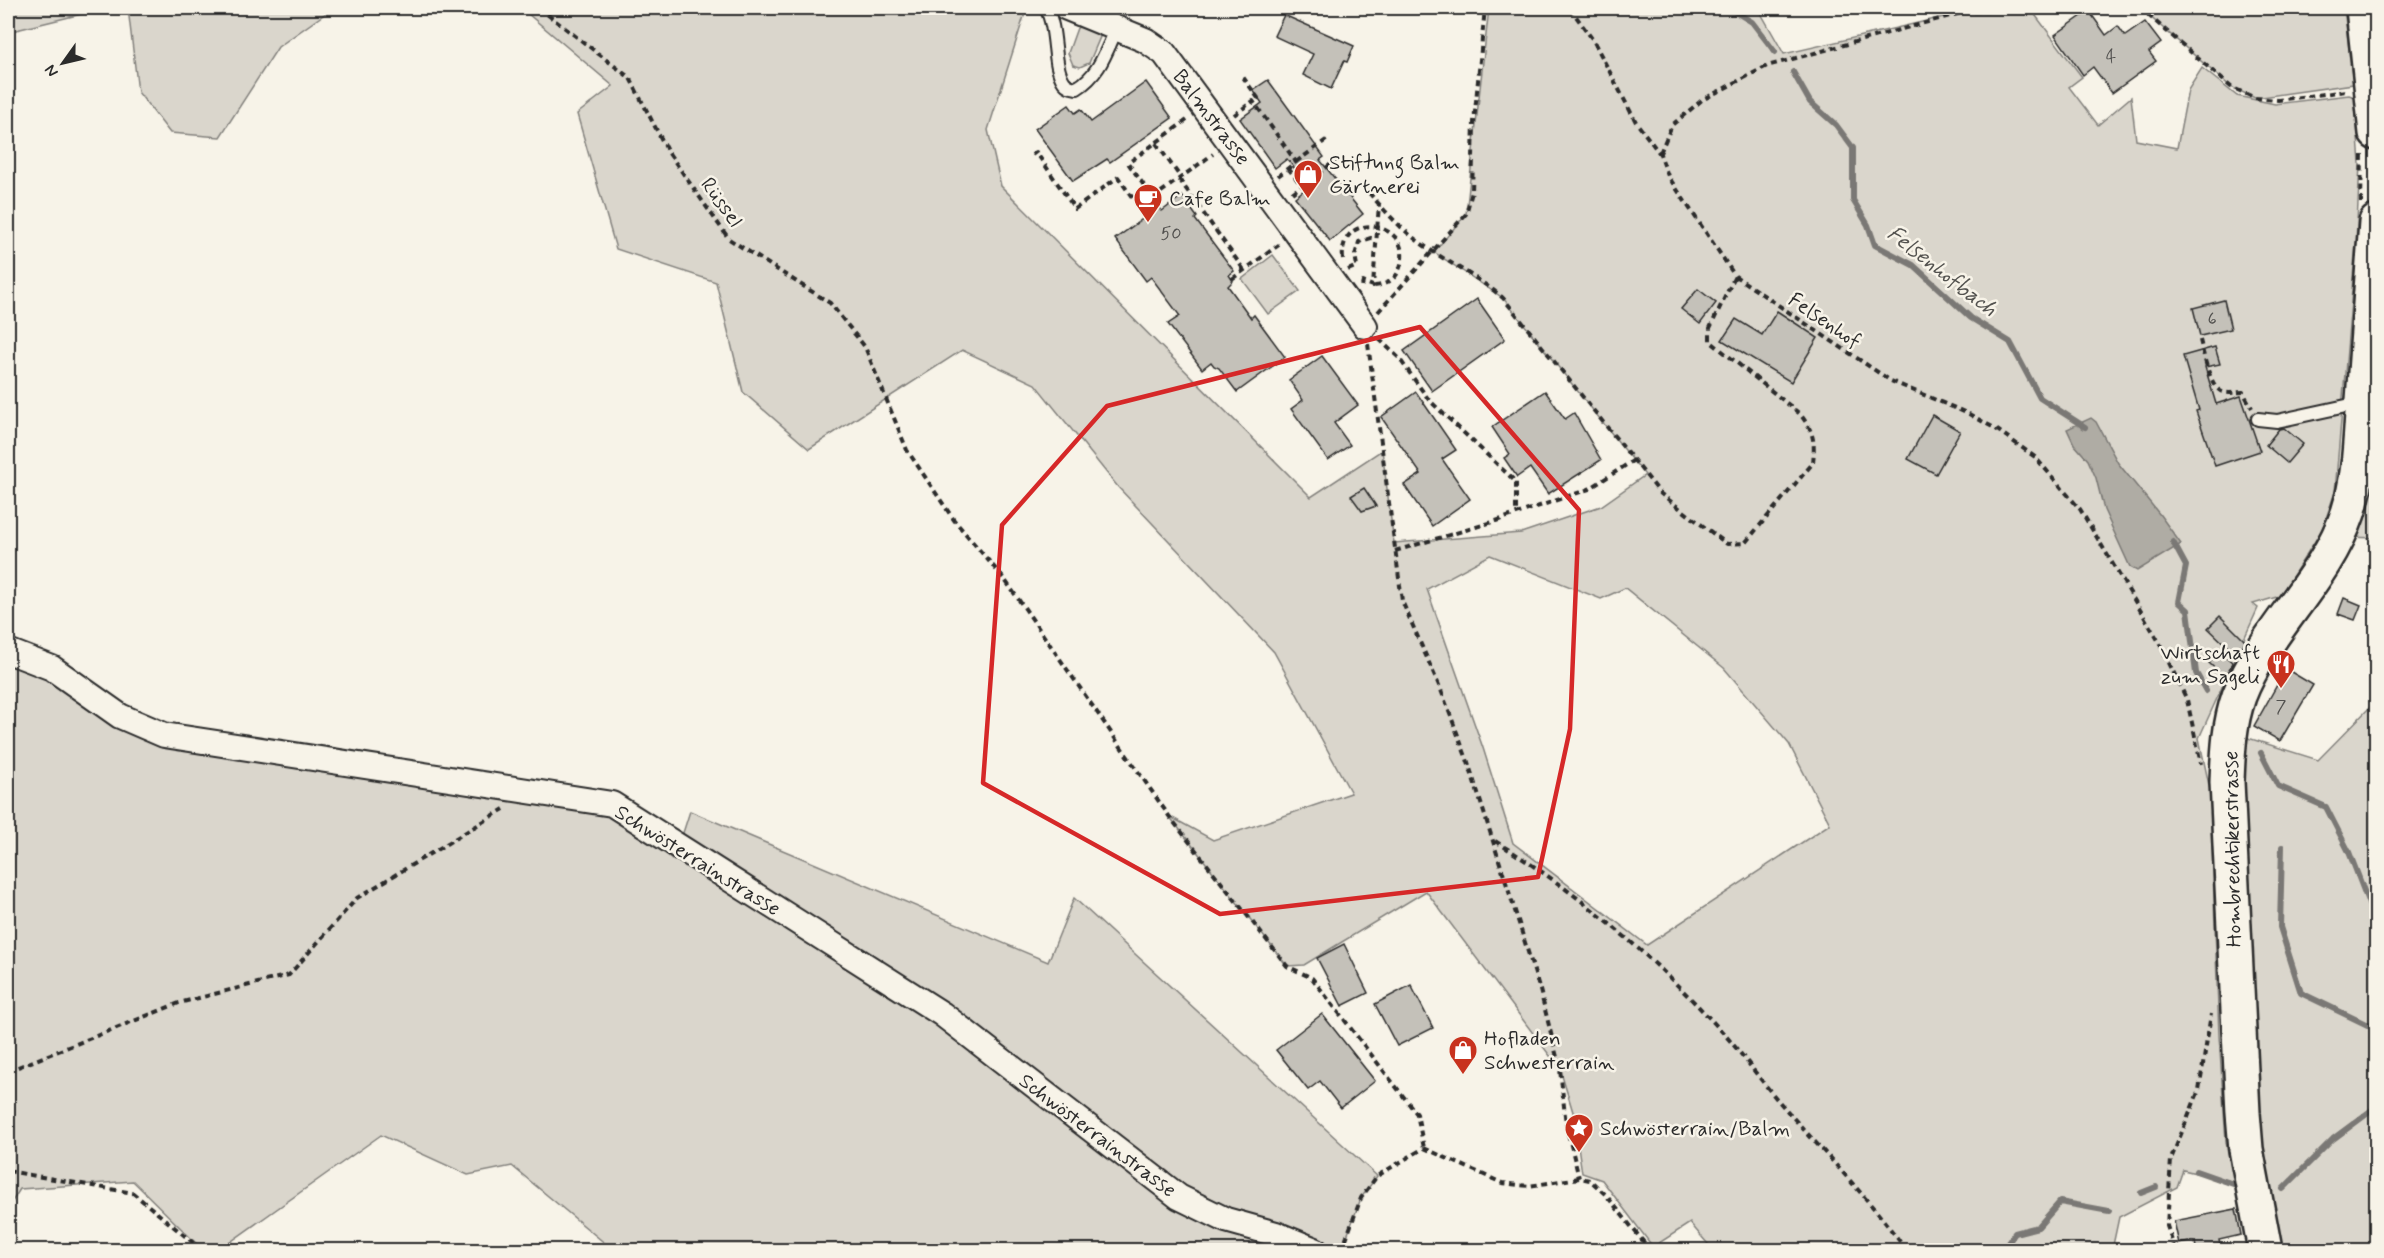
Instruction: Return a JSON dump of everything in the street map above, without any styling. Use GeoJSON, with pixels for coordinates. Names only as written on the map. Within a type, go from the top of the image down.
{"type":"FeatureCollection","features":[{"type":"Feature","properties":{"kind":"street","name":"Balmstrasse"},"geometry":{"type":"LineString","coordinates":[[1067,8],[1153,44],[1164,53],[1359,317]]}},
{"type":"Feature","properties":{"kind":"street"},"geometry":{"type":"LineString","coordinates":[[2363,8],[2376,133]]}},
{"type":"Feature","properties":{"kind":"street","name":"Hombrechtikerstrasse"},"geometry":{"type":"LineString","coordinates":[[2265,1251],[2246,1149],[2243,1113],[2227,782],[2230,729],[2242,690],[2252,668],[2324,564],[2349,512],[2360,441],[2376,222]]}},
{"type":"Feature","properties":{"kind":"street","name":"Schwösterrainstrasse"},"geometry":{"type":"LineString","coordinates":[[8,651],[52,668],[120,716],[164,735],[612,804],[942,1014],[1179,1197],[1226,1220],[1276,1234],[1315,1251]]}},
{"type":"Feature","properties":{"kind":"lane"},"geometry":{"type":"LineString","coordinates":[[1046,8],[1053,24],[1060,73],[1070,87],[1077,88],[1092,78],[1117,28]]}},
{"type":"Feature","properties":{"kind":"lane"},"geometry":{"type":"LineString","coordinates":[[2258,419],[2277,421],[2346,406]]}},
{"type":"Feature","properties":{"kind":"path","name":"Rüssel"},"geometry":{"type":"LineString","coordinates":[[539,8],[630,78],[668,152],[729,239],[830,303],[865,347],[907,450],[948,512],[1005,580],[1169,816],[1287,966],[1312,978],[1418,1114],[1424,1148]]}},
{"type":"Feature","properties":{"kind":"path"},"geometry":{"type":"LineString","coordinates":[[1359,317],[1434,252],[1466,214],[1472,192],[1474,122],[1485,8]]}},
{"type":"Feature","properties":{"kind":"path","name":"Felsenhof"},"geometry":{"type":"LineString","coordinates":[[1570,8],[1593,40],[1636,123],[1660,154],[1668,176],[1736,276],[1892,381],[1969,414],[1996,429],[2035,457],[2080,509],[2158,640],[2187,700],[2198,757],[2208,780],[2227,782]]}},
{"type":"Feature","properties":{"kind":"path"},"geometry":{"type":"LineString","coordinates":[[1660,154],[1672,125],[1702,100],[1767,66],[1961,13],[2016,8]]}},
{"type":"Feature","properties":{"kind":"path"},"geometry":{"type":"LineString","coordinates":[[2127,8],[2140,8],[2231,87],[2255,98],[2278,100],[2373,88]]}},
{"type":"Feature","properties":{"kind":"path"},"geometry":{"type":"LineString","coordinates":[[1196,114],[1128,163],[1153,198],[1180,179],[1258,98],[1243,77]]}},
{"type":"Feature","properties":{"kind":"path"},"geometry":{"type":"LineString","coordinates":[[1253,101],[1296,162]]}},
{"type":"Feature","properties":{"kind":"path"},"geometry":{"type":"LineString","coordinates":[[1254,174],[1270,166],[1278,176],[1329,138]]}},
{"type":"Feature","properties":{"kind":"path"},"geometry":{"type":"LineString","coordinates":[[1156,143],[1244,270]]}},
{"type":"Feature","properties":{"kind":"path"},"geometry":{"type":"LineString","coordinates":[[1032,155],[1036,152],[1075,209],[1118,177],[1139,207]]}},
{"type":"Feature","properties":{"kind":"path"},"geometry":{"type":"LineString","coordinates":[[1277,205],[1342,156]]}},
{"type":"Feature","properties":{"kind":"path"},"geometry":{"type":"LineString","coordinates":[[1288,168],[1302,186]]}},
{"type":"Feature","properties":{"kind":"path"},"geometry":{"type":"LineString","coordinates":[[1362,185],[1401,227],[1434,252],[1481,280],[1503,298],[1661,494],[1727,544],[1745,543],[1813,463],[1814,446],[1811,428],[1800,414],[1710,341],[1710,328],[1736,276]]}},
{"type":"Feature","properties":{"kind":"path"},"geometry":{"type":"LineString","coordinates":[[1373,286],[1379,203]]}},
{"type":"Feature","properties":{"kind":"path"},"geometry":{"type":"LineString","coordinates":[[1357,266],[1346,271],[1342,251],[1343,243],[1349,234],[1364,227],[1377,227],[1393,234],[1399,242],[1402,258],[1398,274],[1381,286],[1363,282],[1359,317],[1401,601],[1441,690],[1494,840],[1540,990],[1560,1069],[1566,1125],[1579,1178]]}},
{"type":"Feature","properties":{"kind":"path"},"geometry":{"type":"LineString","coordinates":[[1232,279],[1297,232]]}},
{"type":"Feature","properties":{"kind":"path"},"geometry":{"type":"LineString","coordinates":[[1354,272],[1357,266],[1355,255],[1359,242],[1371,238],[1376,239]]}},
{"type":"Feature","properties":{"kind":"path"},"geometry":{"type":"LineString","coordinates":[[1359,317],[1399,358],[1429,400],[1516,482],[1516,514]]}},
{"type":"Feature","properties":{"kind":"path"},"geometry":{"type":"LineString","coordinates":[[2200,340],[2212,380],[2219,390],[2226,393],[2243,393],[2258,419]]}},
{"type":"Feature","properties":{"kind":"path"},"geometry":{"type":"LineString","coordinates":[[1395,551],[1589,489],[1634,460]]}},
{"type":"Feature","properties":{"kind":"path"},"geometry":{"type":"LineString","coordinates":[[8,1071],[179,1003],[289,975],[357,898],[533,792]]}},
{"type":"Feature","properties":{"kind":"path"},"geometry":{"type":"LineString","coordinates":[[1494,840],[1606,920],[1708,1017],[1780,1103],[1864,1197],[1906,1251]]}},
{"type":"Feature","properties":{"kind":"path"},"geometry":{"type":"LineString","coordinates":[[2175,1251],[2167,1226],[2171,1159],[2199,1090],[2210,1018]]}},
{"type":"Feature","properties":{"kind":"path"},"geometry":{"type":"LineString","coordinates":[[1342,1251],[1361,1198],[1377,1176],[1424,1148],[1502,1183],[1528,1186],[1579,1178],[1590,1180],[1601,1189],[1650,1251]]}},
{"type":"Feature","properties":{"kind":"path"},"geometry":{"type":"LineString","coordinates":[[8,1171],[133,1193],[202,1251]]}},
{"type":"Feature","properties":{"kind":"highlighted area"},"geometry":{"type":"Polygon","coordinates":[[[1420,327],[1579,510],[1570,729],[1538,877],[1220,914],[983,783],[1002,525],[1107,406],[1420,327]]]}},
{"type":"Feature","properties":{"kind":"shaded area"},"geometry":{"type":"Polygon","coordinates":[[[8,8],[106,8],[8,32],[8,8]]]}},
{"type":"Feature","properties":{"kind":"shaded area"},"geometry":{"type":"Polygon","coordinates":[[[128,8],[333,8],[278,47],[220,137],[170,133],[138,92],[128,8]]]}},
{"type":"Feature","properties":{"kind":"shaded area"},"geometry":{"type":"Polygon","coordinates":[[[521,8],[1023,8],[1026,10],[988,130],[1001,186],[1311,497],[1382,450],[1394,543],[1521,533],[1601,506],[1645,475],[1503,298],[1434,252],[1466,214],[1489,8],[1758,8],[1784,54],[1961,13],[2030,8],[2082,77],[2069,87],[2098,125],[2131,97],[2136,140],[2177,148],[2188,90],[2202,68],[2237,96],[2275,104],[2349,95],[2355,97],[2360,164],[2356,242],[2335,492],[2322,530],[2280,596],[2253,604],[2258,608],[2199,738],[2210,790],[2219,1036],[2226,1142],[2231,1170],[2236,1176],[2235,1182],[2183,1170],[2177,1187],[2119,1217],[2112,1250],[1713,1250],[1690,1223],[1653,1247],[1602,1180],[1582,1173],[1573,1112],[1560,1069],[1426,891],[1304,965],[1287,966],[1169,816],[1213,840],[1351,793],[1274,652],[1118,487],[1035,384],[962,350],[809,449],[743,392],[716,282],[616,249],[577,114],[613,86],[521,8]],[[1490,555],[1427,589],[1483,748],[1513,843],[1647,945],[1830,824],[1789,744],[1724,668],[1625,588],[1601,599],[1490,555]]]}},
{"type":"Feature","properties":{"kind":"shaded area"},"geometry":{"type":"Polygon","coordinates":[[[2140,8],[2344,8],[2353,84],[2255,98],[2231,87],[2140,8]]]}},
{"type":"Feature","properties":{"kind":"shaded area"},"geometry":{"type":"Polygon","coordinates":[[[1082,25],[1100,34],[1100,37],[1089,63],[1080,67],[1073,65],[1068,53],[1077,28],[1082,25]]]}},
{"type":"Feature","properties":{"kind":"shaded area"},"geometry":{"type":"Polygon","coordinates":[[[1273,255],[1300,291],[1268,314],[1242,279],[1273,255]]]}},
{"type":"Feature","properties":{"kind":"shaded area"},"geometry":{"type":"Polygon","coordinates":[[[2376,327],[2376,538],[2349,537],[2376,327]]]}},
{"type":"Feature","properties":{"kind":"shaded area"},"geometry":{"type":"Polygon","coordinates":[[[2091,418],[2096,422],[2118,463],[2181,544],[2137,571],[2130,567],[2104,510],[2096,478],[2088,460],[2074,444],[2067,429],[2091,418]]]}},
{"type":"Feature","properties":{"kind":"shaded area"},"geometry":{"type":"Polygon","coordinates":[[[8,651],[120,716],[612,804],[674,861],[690,811],[1048,962],[1074,898],[1377,1176],[1361,1198],[1342,1250],[613,1250],[512,1166],[468,1175],[381,1135],[219,1250],[203,1250],[133,1181],[20,1189],[8,1208],[8,651]]]}},
{"type":"Feature","properties":{"kind":"shaded area"},"geometry":{"type":"Polygon","coordinates":[[[2376,701],[2376,1250],[2265,1250],[2246,907],[2245,737],[2318,760],[2376,701]]]}},
{"type":"Feature","properties":{"kind":"building"},"geometry":{"type":"Polygon","coordinates":[[[2089,11],[2106,35],[2118,26],[2125,36],[2145,22],[2161,43],[2149,52],[2156,61],[2112,93],[2093,67],[2083,75],[2055,35],[2089,11]]]}},
{"type":"Feature","properties":{"kind":"building"},"geometry":{"type":"Polygon","coordinates":[[[1284,15],[1354,46],[1331,89],[1303,75],[1313,54],[1274,36],[1284,15]]]}},
{"type":"Feature","properties":{"kind":"building"},"geometry":{"type":"Polygon","coordinates":[[[1268,80],[1324,157],[1320,160],[1363,214],[1330,241],[1295,197],[1309,186],[1287,159],[1275,168],[1240,119],[1262,103],[1253,90],[1268,80]]]}},
{"type":"Feature","properties":{"kind":"building"},"geometry":{"type":"Polygon","coordinates":[[[1146,82],[1172,118],[1110,162],[1107,159],[1073,181],[1035,129],[1069,105],[1075,113],[1081,109],[1091,122],[1146,82]]]}},
{"type":"Feature","properties":{"kind":"building"},"geometry":{"type":"Polygon","coordinates":[[[1182,196],[1197,217],[1195,219],[1234,271],[1229,275],[1233,281],[1228,286],[1251,318],[1254,315],[1285,357],[1237,392],[1219,368],[1211,362],[1202,369],[1168,324],[1180,316],[1151,277],[1146,281],[1115,239],[1159,207],[1162,211],[1182,196]]]}},
{"type":"Feature","properties":{"kind":"building"},"geometry":{"type":"Polygon","coordinates":[[[1698,289],[1716,303],[1700,324],[1681,309],[1698,289]]]}},
{"type":"Feature","properties":{"kind":"building"},"geometry":{"type":"Polygon","coordinates":[[[1477,299],[1505,339],[1432,391],[1404,351],[1477,299]]]}},
{"type":"Feature","properties":{"kind":"building"},"geometry":{"type":"Polygon","coordinates":[[[2224,300],[2231,329],[2200,336],[2193,308],[2224,300]]]}},
{"type":"Feature","properties":{"kind":"building"},"geometry":{"type":"Polygon","coordinates":[[[1777,311],[1818,338],[1791,382],[1722,340],[1736,319],[1762,335],[1777,311]]]}},
{"type":"Feature","properties":{"kind":"building"},"geometry":{"type":"Polygon","coordinates":[[[2215,347],[2220,364],[2205,367],[2216,404],[2241,396],[2260,451],[2215,466],[2196,411],[2199,410],[2183,356],[2215,347]]]}},
{"type":"Feature","properties":{"kind":"building"},"geometry":{"type":"Polygon","coordinates":[[[1322,356],[1358,405],[1334,423],[1350,445],[1328,460],[1291,409],[1303,400],[1289,380],[1322,356]]]}},
{"type":"Feature","properties":{"kind":"building"},"geometry":{"type":"Polygon","coordinates":[[[1545,391],[1565,419],[1574,413],[1601,460],[1548,494],[1530,468],[1517,477],[1504,458],[1510,454],[1492,427],[1545,391]]]}},
{"type":"Feature","properties":{"kind":"building"},"geometry":{"type":"Polygon","coordinates":[[[1416,392],[1456,450],[1442,459],[1470,499],[1432,526],[1404,485],[1421,474],[1381,417],[1416,392]]]}},
{"type":"Feature","properties":{"kind":"building"},"geometry":{"type":"Polygon","coordinates":[[[1932,415],[1960,431],[1936,474],[1908,459],[1932,415]]]}},
{"type":"Feature","properties":{"kind":"building"},"geometry":{"type":"Polygon","coordinates":[[[2284,428],[2303,444],[2287,463],[2266,445],[2279,429],[2284,428]]]}},
{"type":"Feature","properties":{"kind":"building"},"geometry":{"type":"Polygon","coordinates":[[[1364,488],[1376,506],[1362,511],[1351,496],[1364,488]]]}},
{"type":"Feature","properties":{"kind":"building"},"geometry":{"type":"Polygon","coordinates":[[[2344,598],[2361,605],[2355,620],[2338,614],[2344,598]]]}},
{"type":"Feature","properties":{"kind":"building"},"geometry":{"type":"Polygon","coordinates":[[[2220,616],[2246,642],[2235,654],[2208,628],[2220,616]]]}},
{"type":"Feature","properties":{"kind":"building"},"geometry":{"type":"Polygon","coordinates":[[[2220,651],[2233,663],[2224,677],[2209,663],[2220,651]]]}},
{"type":"Feature","properties":{"kind":"building"},"geometry":{"type":"Polygon","coordinates":[[[2286,669],[2313,685],[2280,741],[2254,726],[2286,669]]]}},
{"type":"Feature","properties":{"kind":"building"},"geometry":{"type":"Polygon","coordinates":[[[1344,944],[1368,993],[1342,1006],[1317,958],[1344,944]]]}},
{"type":"Feature","properties":{"kind":"building"},"geometry":{"type":"Polygon","coordinates":[[[1411,985],[1433,1028],[1397,1046],[1375,1004],[1411,985]]]}},
{"type":"Feature","properties":{"kind":"building"},"geometry":{"type":"Polygon","coordinates":[[[1322,1014],[1375,1081],[1341,1108],[1320,1081],[1308,1090],[1276,1050],[1322,1014]]]}},
{"type":"Feature","properties":{"kind":"building"},"geometry":{"type":"Polygon","coordinates":[[[2236,1209],[2241,1235],[2219,1240],[2220,1245],[2196,1249],[2195,1241],[2179,1244],[2174,1221],[2236,1209]]]}},
{"type":"Feature","properties":{"kind":"waterway"},"geometry":{"type":"LineString","coordinates":[[1729,8],[1752,22],[1775,52]]}},
{"type":"Feature","properties":{"kind":"waterway","name":"Felsenhofbach"},"geometry":{"type":"LineString","coordinates":[[1793,72],[1810,102],[1836,125],[1853,148],[1853,200],[1868,225],[1875,245],[1913,265],[1971,318],[2010,342],[2040,398],[2085,427]]}},
{"type":"Feature","properties":{"kind":"waterway","name":"Felsenhofbach"},"geometry":{"type":"LineString","coordinates":[[2173,542],[2186,566],[2179,602],[2188,610],[2196,673],[2206,691]]}},
{"type":"Feature","properties":{"kind":"waterway"},"geometry":{"type":"LineString","coordinates":[[2261,753],[2278,786],[2326,807],[2349,852],[2376,922]]}},
{"type":"Feature","properties":{"kind":"waterway"},"geometry":{"type":"LineString","coordinates":[[2282,847],[2280,927],[2301,993],[2376,1029]]}},
{"type":"Feature","properties":{"kind":"waterway"},"geometry":{"type":"LineString","coordinates":[[2283,1189],[2333,1139],[2376,1107]]}},
{"type":"Feature","properties":{"kind":"waterway"},"geometry":{"type":"LineString","coordinates":[[2196,1171],[2236,1185]]}},
{"type":"Feature","properties":{"kind":"waterway"},"geometry":{"type":"LineString","coordinates":[[2141,1193],[2156,1187]]}},
{"type":"Feature","properties":{"kind":"waterway"},"geometry":{"type":"LineString","coordinates":[[2003,1250],[2015,1233],[2038,1227],[2060,1202],[2109,1211]]}},
{"type":"Feature","properties":{"kind":"place","name":"Stiftung Balm Gärtnerei"},"geometry":{"type":"Point","coordinates":[1308,200]}},
{"type":"Feature","properties":{"kind":"place","name":"Cafe Balm"},"geometry":{"type":"Point","coordinates":[1148,224]}},
{"type":"Feature","properties":{"kind":"place","name":"Wirtschaft zum Sageli"},"geometry":{"type":"Point","coordinates":[2281,690]}},
{"type":"Feature","properties":{"kind":"place","name":"Hofladen Schwesterrain"},"geometry":{"type":"Point","coordinates":[1463,1076]}},
{"type":"Feature","properties":{"kind":"place","name":"Schwösterrain/Balm"},"geometry":{"type":"Point","coordinates":[1579,1154]}}]}
